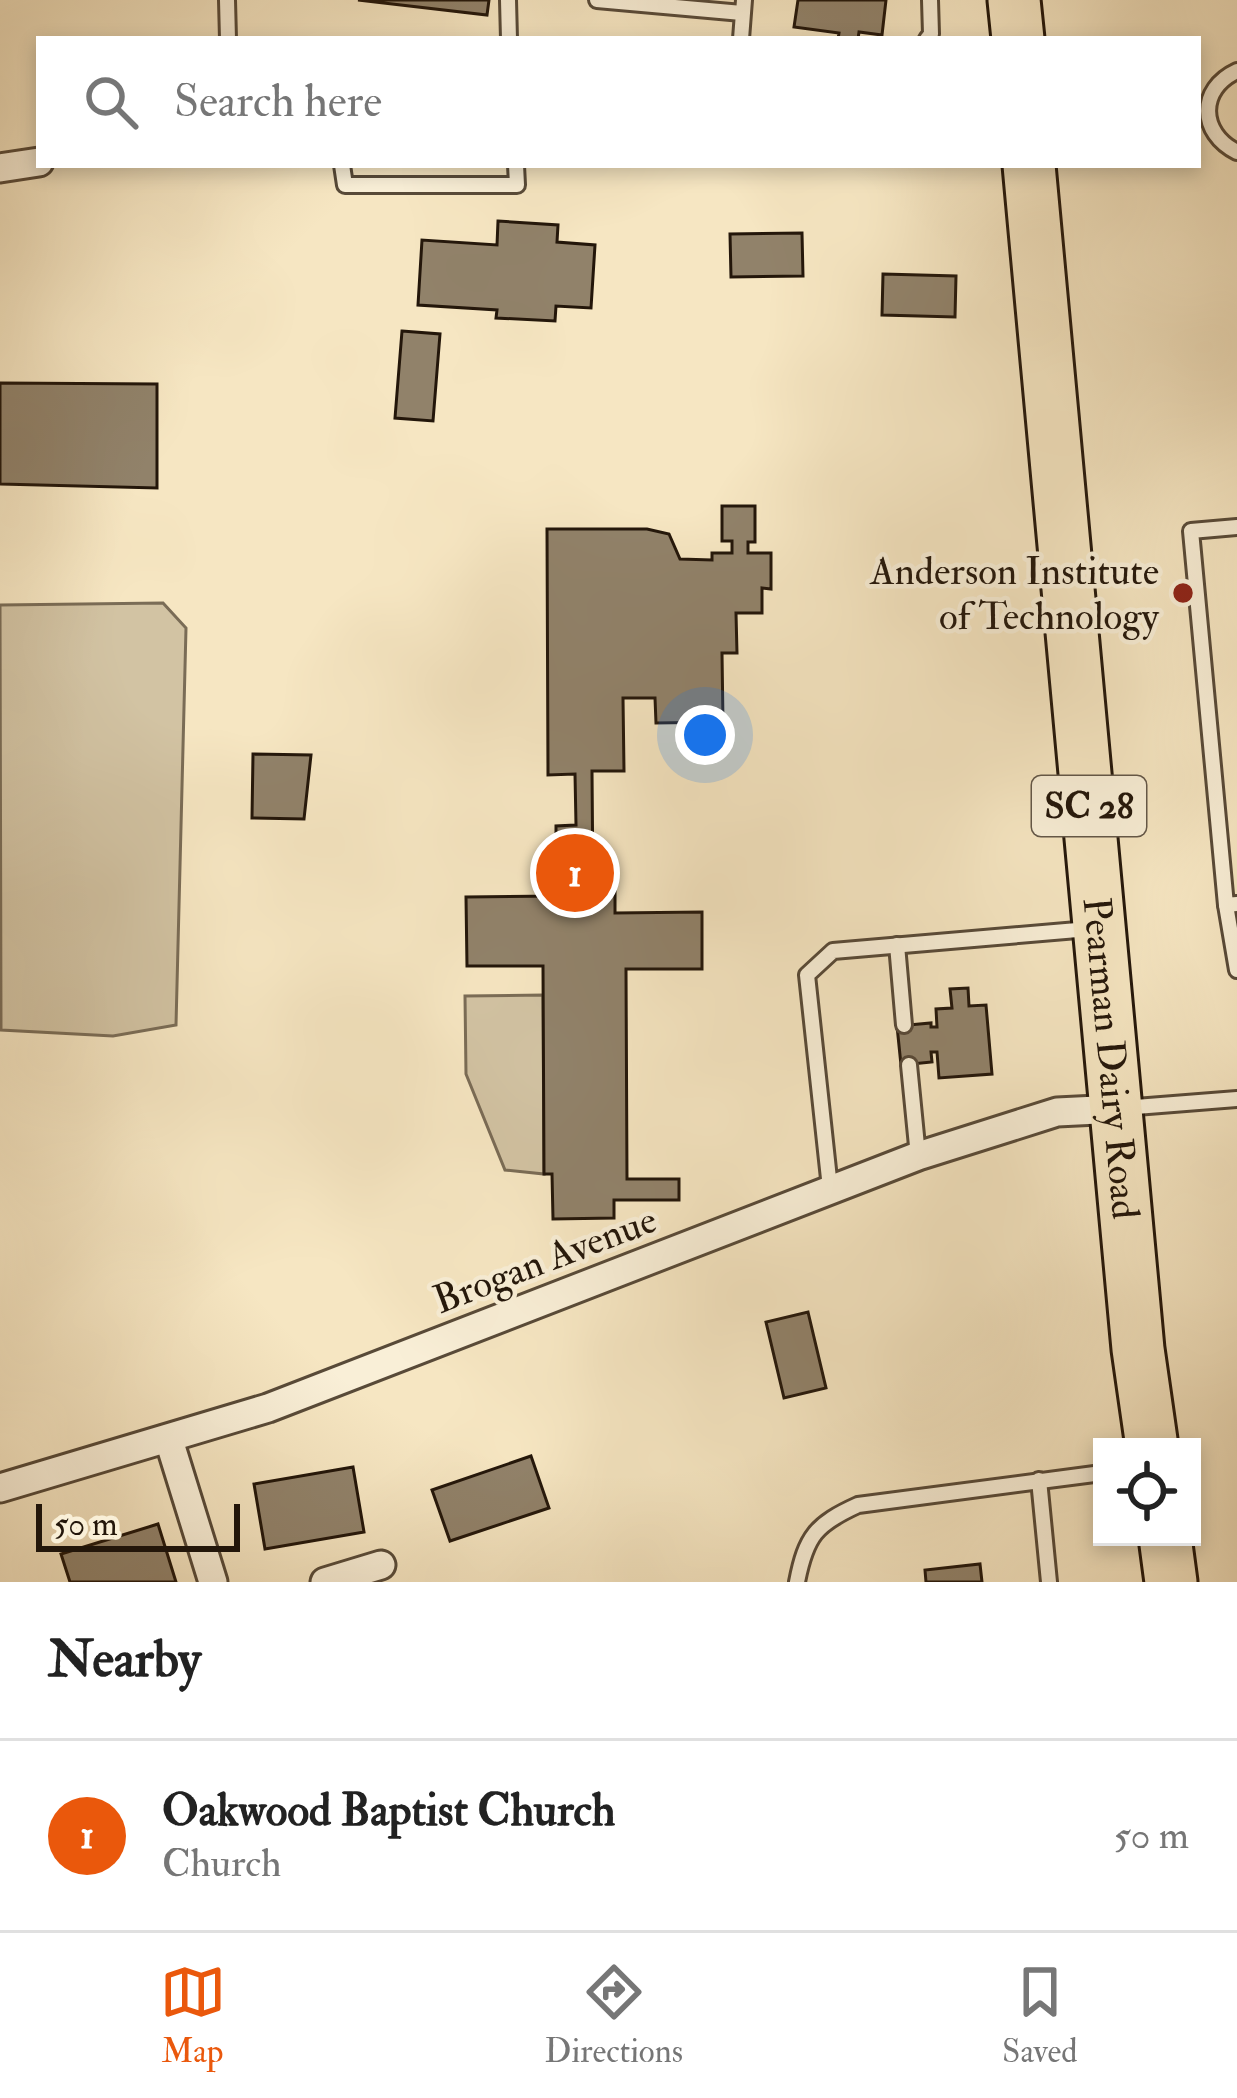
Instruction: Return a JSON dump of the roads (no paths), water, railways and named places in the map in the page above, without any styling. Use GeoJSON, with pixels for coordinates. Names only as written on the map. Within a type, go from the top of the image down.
{"type":"FeatureCollection","features":[{"type":"Feature","properties":{"kind":"highway"},"geometry":{"type":"LineString","coordinates":[[1014,0],[1018,36]]}},
{"type":"Feature","properties":{"kind":"highway","name":"Pearman Dairy Road"},"geometry":{"type":"LineString","coordinates":[[1029,168],[1138,1348],[1151,1438]]}},
{"type":"Feature","properties":{"kind":"highway"},"geometry":{"type":"LineString","coordinates":[[1166,1546],[1171,1582]]}},
{"type":"Feature","properties":{"kind":"street"},"geometry":{"type":"LineString","coordinates":[[0,168],[36,162]]}},
{"type":"Feature","properties":{"kind":"street","name":"Brogan Avenue"},"geometry":{"type":"LineString","coordinates":[[0,1488],[268,1408],[918,1156],[1057,1112],[1118,1109]]}},
{"type":"Feature","properties":{"kind":"street"},"geometry":{"type":"LineString","coordinates":[[169,1440],[213,1582]]}},
{"type":"Feature","properties":{"kind":"street"},"geometry":{"type":"LineString","coordinates":[[325,1582],[381,1565]]}},
{"type":"Feature","properties":{"kind":"lane"},"geometry":{"type":"LineString","coordinates":[[227,0],[228,36]]}},
{"type":"Feature","properties":{"kind":"lane"},"geometry":{"type":"LineString","coordinates":[[508,0],[509,36]]}},
{"type":"Feature","properties":{"kind":"lane"},"geometry":{"type":"LineString","coordinates":[[597,0],[743,6],[741,36]]}},
{"type":"Feature","properties":{"kind":"lane"},"geometry":{"type":"LineString","coordinates":[[929,36],[930,0]]}},
{"type":"Feature","properties":{"kind":"lane"},"geometry":{"type":"LineString","coordinates":[[1237,71],[1215,86],[1202,114],[1215,136],[1237,152]]}},
{"type":"Feature","properties":{"kind":"lane"},"geometry":{"type":"LineString","coordinates":[[342,168],[345,185],[431,185],[517,184],[516,168]]}},
{"type":"Feature","properties":{"kind":"lane"},"geometry":{"type":"LineString","coordinates":[[1237,527],[1191,530],[1237,970]]}},
{"type":"Feature","properties":{"kind":"lane"},"geometry":{"type":"LineString","coordinates":[[830,1188],[807,975],[833,951],[1100,928]]}},
{"type":"Feature","properties":{"kind":"lane"},"geometry":{"type":"LineString","coordinates":[[897,946],[904,1025]]}},
{"type":"Feature","properties":{"kind":"lane"},"geometry":{"type":"LineString","coordinates":[[909,1065],[918,1156]]}},
{"type":"Feature","properties":{"kind":"lane"},"geometry":{"type":"LineString","coordinates":[[1118,1109],[1237,1099]]}},
{"type":"Feature","properties":{"kind":"lane"},"geometry":{"type":"LineString","coordinates":[[797,1582],[804,1547],[826,1519],[858,1505],[1093,1474]]}},
{"type":"Feature","properties":{"kind":"lane"},"geometry":{"type":"LineString","coordinates":[[1039,1480],[1049,1582]]}},
{"type":"Feature","properties":{"kind":"place","name":"Anderson Institute of Technology"},"geometry":{"type":"Point","coordinates":[1183,593]}},
{"type":"Feature","properties":{"kind":"place","name":"Oakwood Baptist Church"},"geometry":{"type":"Point","coordinates":[575,873]}}]}
